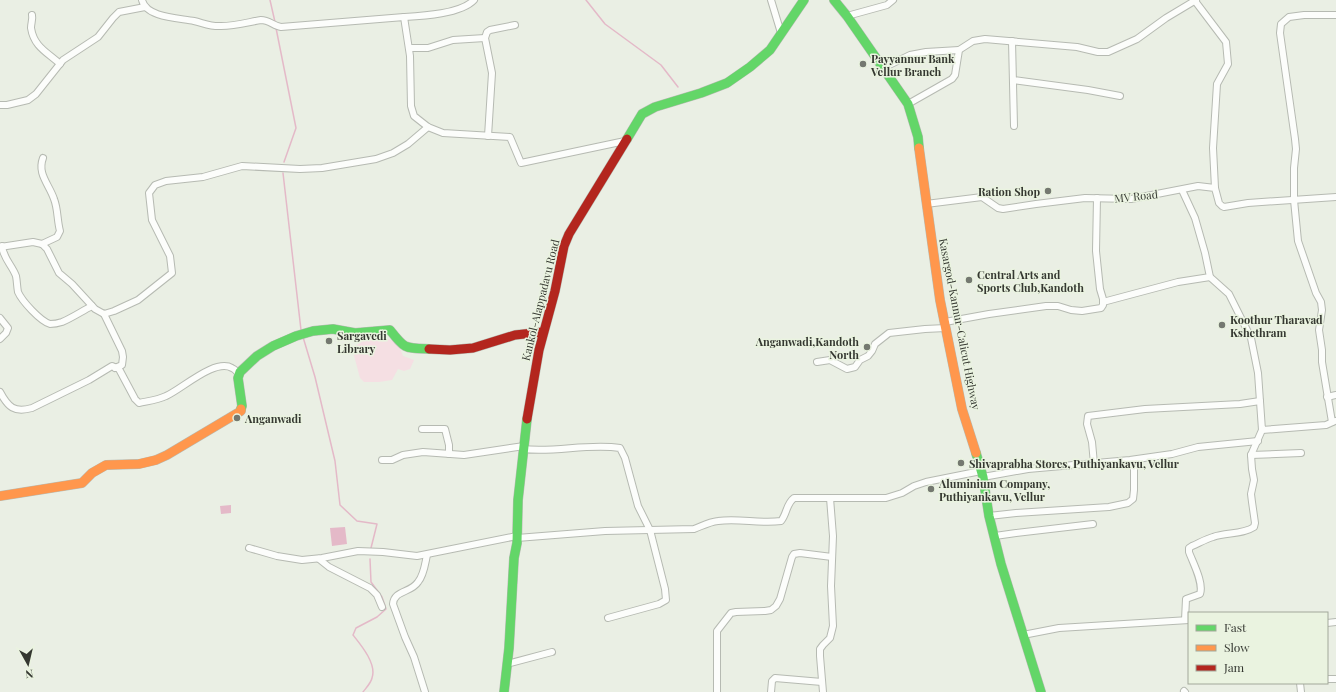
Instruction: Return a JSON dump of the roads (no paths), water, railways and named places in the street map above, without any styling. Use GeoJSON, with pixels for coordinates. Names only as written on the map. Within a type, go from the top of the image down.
{"type":"FeatureCollection","features":[{"type":"Feature","properties":{"kind":"main road","name":"Kankol-Alappadavu Road"},"geometry":{"type":"LineString","coordinates":[[504,692],[514,558],[517,537],[518,500],[528,406],[537,358],[555,291],[564,246],[569,234],[642,114],[655,107],[701,93],[727,83],[750,67],[770,50],[804,0]]}},
{"type":"Feature","properties":{"kind":"main road","name":"Kasargod-Kannur-Calicut Highway"},"geometry":{"type":"LineString","coordinates":[[834,0],[847,16],[908,104],[918,137],[940,300],[962,409],[982,474],[989,516],[1001,564],[1042,692]]}},
{"type":"Feature","properties":{"kind":"main road"},"geometry":{"type":"LineString","coordinates":[[0,496],[82,483],[92,473],[106,465],[138,464],[156,460],[167,455],[241,411],[242,406],[238,378],[240,372],[257,356],[273,346],[296,336],[313,331],[333,329],[355,333],[390,330],[402,345],[406,347],[450,350],[473,348],[515,335],[544,332]]}},
{"type":"Feature","properties":{"kind":"street"},"geometry":{"type":"LineString","coordinates":[[142,0],[145,7],[174,19],[195,21],[215,26],[261,20],[278,26],[404,17],[456,10],[474,0]]}},
{"type":"Feature","properties":{"kind":"street"},"geometry":{"type":"LineString","coordinates":[[772,0],[781,32]]}},
{"type":"Feature","properties":{"kind":"street"},"geometry":{"type":"LineString","coordinates":[[847,16],[887,5],[893,0]]}},
{"type":"Feature","properties":{"kind":"street"},"geometry":{"type":"LineString","coordinates":[[883,68],[910,55],[926,52],[959,50],[965,45],[978,39],[1077,47],[1098,52],[1108,52],[1137,39],[1166,18],[1196,0],[1226,42],[1228,64],[1217,84],[1214,148],[1216,188],[1222,206],[1336,198]]}},
{"type":"Feature","properties":{"kind":"street"},"geometry":{"type":"LineString","coordinates":[[0,105],[7,105],[28,100],[36,94],[60,64],[72,54],[98,37],[119,12],[145,7]]}},
{"type":"Feature","properties":{"kind":"street"},"geometry":{"type":"LineString","coordinates":[[32,15],[31,26],[35,42],[60,64]]}},
{"type":"Feature","properties":{"kind":"street"},"geometry":{"type":"LineString","coordinates":[[1262,430],[1334,422],[1327,397],[1322,362],[1319,330],[1322,310],[1321,302],[1316,293],[1298,241],[1294,200],[1294,168],[1296,149],[1280,33],[1281,24],[1289,17],[1336,15]]}},
{"type":"Feature","properties":{"kind":"street"},"geometry":{"type":"LineString","coordinates":[[404,17],[410,56],[410,106],[414,116],[428,127],[443,133],[510,137],[521,163],[625,141]]}},
{"type":"Feature","properties":{"kind":"street"},"geometry":{"type":"LineString","coordinates":[[488,136],[492,73],[485,38],[487,32],[490,30],[515,26]]}},
{"type":"Feature","properties":{"kind":"street"},"geometry":{"type":"LineString","coordinates":[[409,48],[428,48],[453,40],[485,38]]}},
{"type":"Feature","properties":{"kind":"street"},"geometry":{"type":"LineString","coordinates":[[1012,41],[1014,126]]}},
{"type":"Feature","properties":{"kind":"street"},"geometry":{"type":"LineString","coordinates":[[908,104],[952,79],[955,75],[959,50]]}},
{"type":"Feature","properties":{"kind":"street"},"geometry":{"type":"LineString","coordinates":[[1013,80],[1088,90],[1120,96]]}},
{"type":"Feature","properties":{"kind":"street"},"geometry":{"type":"LineString","coordinates":[[104,314],[114,312],[138,300],[172,273],[170,256],[152,220],[149,193],[155,185],[166,181],[203,177],[242,166],[300,169],[322,168],[376,159],[393,153],[408,144],[428,127]]}},
{"type":"Feature","properties":{"kind":"street"},"geometry":{"type":"LineString","coordinates":[[42,244],[57,237],[60,231],[57,221],[55,200],[41,173],[41,162],[43,158]]}},
{"type":"Feature","properties":{"kind":"street","name":"MV Road"},"geometry":{"type":"LineString","coordinates":[[926,204],[982,197],[998,208],[1003,209],[1085,198],[1131,198],[1198,186],[1216,188]]}},
{"type":"Feature","properties":{"kind":"street"},"geometry":{"type":"LineString","coordinates":[[1023,635],[1059,628],[1187,620],[1186,599],[1200,594],[1202,590],[1189,552],[1190,548],[1213,536],[1237,533],[1254,527],[1255,523],[1251,494],[1254,480],[1251,455],[1262,430],[1258,373],[1251,338],[1229,294],[1210,277],[1195,218],[1182,190]]}},
{"type":"Feature","properties":{"kind":"street"},"geometry":{"type":"LineString","coordinates":[[817,362],[830,360],[846,369],[855,367],[860,360],[868,356],[875,344],[889,333],[925,329],[989,314],[1046,306],[1058,306],[1071,310],[1082,311],[1101,308],[1103,302],[1100,289],[1096,251],[1097,198]]}},
{"type":"Feature","properties":{"kind":"street"},"geometry":{"type":"LineString","coordinates":[[92,306],[63,322],[51,324],[38,317],[29,308],[18,291],[16,276],[3,253],[1,246],[33,242],[42,244],[47,249],[59,273],[72,284],[92,306],[94,309],[104,314],[122,351],[122,365],[115,368]]}},
{"type":"Feature","properties":{"kind":"street"},"geometry":{"type":"LineString","coordinates":[[1103,302],[1178,282],[1210,277]]}},
{"type":"Feature","properties":{"kind":"street"},"geometry":{"type":"LineString","coordinates":[[0,318],[8,328],[6,333],[0,339]]}},
{"type":"Feature","properties":{"kind":"street"},"geometry":{"type":"LineString","coordinates":[[0,392],[5,402],[11,408],[26,410],[89,380],[112,366],[119,369],[135,399],[139,403],[165,396],[217,367],[232,367],[239,374]]}},
{"type":"Feature","properties":{"kind":"street"},"geometry":{"type":"LineString","coordinates":[[1327,397],[1336,396]]}},
{"type":"Feature","properties":{"kind":"street"},"geometry":{"type":"LineString","coordinates":[[1094,464],[1092,442],[1087,424],[1088,416],[1145,409],[1240,404],[1260,401]]}},
{"type":"Feature","properties":{"kind":"street"},"geometry":{"type":"LineString","coordinates":[[422,429],[445,429],[449,444],[448,454]]}},
{"type":"Feature","properties":{"kind":"street"},"geometry":{"type":"LineString","coordinates":[[249,548],[302,560],[319,559],[358,552],[383,552],[412,556],[427,555],[517,537],[600,531],[694,529],[704,524],[718,521],[746,520],[781,522],[790,501],[794,498],[886,498],[902,493],[914,486],[926,482],[1028,469],[1134,460],[1198,448],[1258,441]]}},
{"type":"Feature","properties":{"kind":"street"},"geometry":{"type":"LineString","coordinates":[[382,460],[392,460],[402,455],[423,452],[464,455],[523,448],[559,450],[610,446],[620,448],[625,458],[638,506],[650,530],[665,589],[666,600],[659,604],[608,618]]}},
{"type":"Feature","properties":{"kind":"street"},"geometry":{"type":"LineString","coordinates":[[1251,455],[1301,452]]}},
{"type":"Feature","properties":{"kind":"street"},"geometry":{"type":"LineString","coordinates":[[989,516],[1109,507],[1128,503],[1132,499],[1134,490],[1134,460]]}},
{"type":"Feature","properties":{"kind":"street"},"geometry":{"type":"LineString","coordinates":[[823,692],[820,650],[830,638],[833,626],[831,586],[833,536],[830,498]]}},
{"type":"Feature","properties":{"kind":"street"},"geometry":{"type":"LineString","coordinates":[[995,536],[1093,524]]}},
{"type":"Feature","properties":{"kind":"street"},"geometry":{"type":"LineString","coordinates":[[717,692],[717,631],[731,613],[772,610],[780,599],[794,554],[832,557]]}},
{"type":"Feature","properties":{"kind":"street"},"geometry":{"type":"LineString","coordinates":[[425,692],[414,657],[393,604],[398,593],[413,588],[418,582],[424,568],[427,555]]}},
{"type":"Feature","properties":{"kind":"street"},"geometry":{"type":"LineString","coordinates":[[319,559],[329,567],[370,588],[377,595],[382,607]]}},
{"type":"Feature","properties":{"kind":"street"},"geometry":{"type":"LineString","coordinates":[[507,664],[552,652]]}},
{"type":"Feature","properties":{"kind":"street"},"geometry":{"type":"LineString","coordinates":[[771,692],[772,681],[775,678],[822,682]]}},
{"type":"Feature","properties":{"kind":"waterway"},"geometry":{"type":"LineString","coordinates":[[270,0],[275,22]]}},
{"type":"Feature","properties":{"kind":"waterway"},"geometry":{"type":"LineString","coordinates":[[586,0],[605,24],[661,65],[678,87]]}},
{"type":"Feature","properties":{"kind":"waterway"},"geometry":{"type":"LineString","coordinates":[[276,28],[296,128],[284,162]]}},
{"type":"Feature","properties":{"kind":"waterway"},"geometry":{"type":"LineString","coordinates":[[283,173],[301,330]]}},
{"type":"Feature","properties":{"kind":"waterway"},"geometry":{"type":"LineString","coordinates":[[303,337],[315,377],[335,461],[340,505],[357,521],[377,524],[371,548]]}},
{"type":"Feature","properties":{"kind":"waterway"},"geometry":{"type":"LineString","coordinates":[[363,692],[371,680],[373,673],[372,667],[367,655],[353,635],[356,628],[377,617],[386,609],[382,597],[371,582],[370,559]]}},
{"type":"Feature","properties":{"kind":"place","name":"Payyannur Bank Vellur Branch"},"geometry":{"type":"Point","coordinates":[863,64]}},
{"type":"Feature","properties":{"kind":"place","name":"Ration Shop"},"geometry":{"type":"Point","coordinates":[1048,191]}},
{"type":"Feature","properties":{"kind":"place","name":"Central Arts and Sports Club,Kandoth"},"geometry":{"type":"Point","coordinates":[969,280]}},
{"type":"Feature","properties":{"kind":"place","name":"Koothur Tharavad Kshethram"},"geometry":{"type":"Point","coordinates":[1222,325]}},
{"type":"Feature","properties":{"kind":"place","name":"Sargavedi Library"},"geometry":{"type":"Point","coordinates":[329,341]}},
{"type":"Feature","properties":{"kind":"place","name":"Anganwadi,Kandoth North"},"geometry":{"type":"Point","coordinates":[867,347]}},
{"type":"Feature","properties":{"kind":"place","name":"Anganwadi"},"geometry":{"type":"Point","coordinates":[237,418]}},
{"type":"Feature","properties":{"kind":"place","name":"Shivaprabha Stores, Puthiyankavu, Vellur"},"geometry":{"type":"Point","coordinates":[961,463]}},
{"type":"Feature","properties":{"kind":"place","name":"Aluminium Company, Puthiyankavu, Vellur"},"geometry":{"type":"Point","coordinates":[931,489]}}]}
